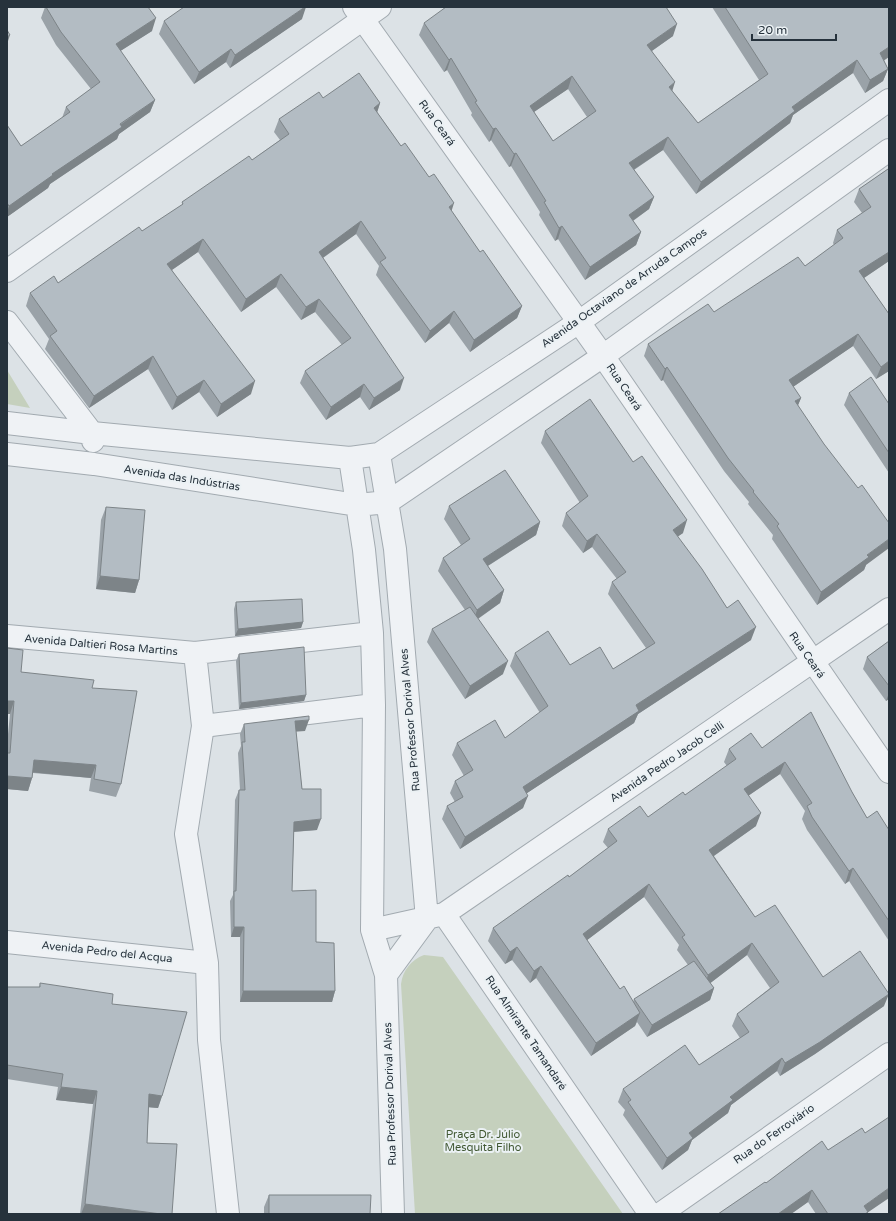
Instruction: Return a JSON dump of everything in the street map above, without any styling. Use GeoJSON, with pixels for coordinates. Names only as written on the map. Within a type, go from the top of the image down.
{"type":"FeatureCollection","features":[{"type":"Feature","properties":{"kind":"street"},"geometry":{"type":"LineString","coordinates":[[7,271],[358,13],[380,7]]}},
{"type":"Feature","properties":{"kind":"street","name":"Rua Ceará"},"geometry":{"type":"LineString","coordinates":[[358,13],[603,356],[889,772]]}},
{"type":"Feature","properties":{"kind":"street","name":"Avenida Octaviano de Arruda Campos"},"geometry":{"type":"LineString","coordinates":[[350,458],[379,454],[579,322],[889,100]]}},
{"type":"Feature","properties":{"kind":"street"},"geometry":{"type":"LineString","coordinates":[[357,505],[388,502],[603,356],[889,150]]}},
{"type":"Feature","properties":{"kind":"street"},"geometry":{"type":"LineString","coordinates":[[7,322],[92,433],[94,464]]}},
{"type":"Feature","properties":{"kind":"street"},"geometry":{"type":"LineString","coordinates":[[7,423],[92,433],[350,458]]}},
{"type":"Feature","properties":{"kind":"street","name":"Avenida das Indústrias"},"geometry":{"type":"LineString","coordinates":[[7,454],[94,464],[357,505]]}},
{"type":"Feature","properties":{"kind":"street","name":"Rua Professor Dorival Alves"},"geometry":{"type":"LineString","coordinates":[[379,454],[395,549],[435,916]]}},
{"type":"Feature","properties":{"kind":"street","name":"Rua Professor Dorival Alves"},"geometry":{"type":"LineString","coordinates":[[350,458],[372,633],[374,705],[372,930],[386,975],[393,1214]]}},
{"type":"Feature","properties":{"kind":"street","name":"Avenida Pedro Jacob Celli"},"geometry":{"type":"LineString","coordinates":[[435,916],[813,662],[889,609]]}},
{"type":"Feature","properties":{"kind":"street","name":"Avenida Daltieri Rosa Martins"},"geometry":{"type":"LineString","coordinates":[[7,636],[195,654],[372,633]]}},
{"type":"Feature","properties":{"kind":"street"},"geometry":{"type":"LineString","coordinates":[[195,654],[203,726],[186,834],[207,963],[208,1040],[228,1214]]}},
{"type":"Feature","properties":{"kind":"street"},"geometry":{"type":"LineString","coordinates":[[203,726],[374,705]]}},
{"type":"Feature","properties":{"kind":"street"},"geometry":{"type":"LineString","coordinates":[[372,930],[435,916]]}},
{"type":"Feature","properties":{"kind":"street"},"geometry":{"type":"LineString","coordinates":[[386,975],[435,916]]}},
{"type":"Feature","properties":{"kind":"street","name":"Rua Almirante Tamandaré"},"geometry":{"type":"LineString","coordinates":[[435,916],[650,1214]]}},
{"type":"Feature","properties":{"kind":"street","name":"Avenida Pedro del Acqua"},"geometry":{"type":"LineString","coordinates":[[7,942],[207,963]]}},
{"type":"Feature","properties":{"kind":"street","name":"Rua do Ferroviário"},"geometry":{"type":"LineString","coordinates":[[660,1214],[889,1054]]}},
{"type":"Feature","properties":{"kind":"green space"},"geometry":{"type":"Polygon","coordinates":[[[7,370],[30,408],[7,404],[7,370]]]}},
{"type":"Feature","properties":{"kind":"green space","name":"Praça Dr. Júlio Mesquita Filho"},"geometry":{"type":"Polygon","coordinates":[[[424,955],[443,957],[623,1214],[415,1214],[401,984],[408,966],[424,955]]]}},
{"type":"Feature","properties":{"kind":"building"},"geometry":{"type":"Polygon","coordinates":[[[46,7],[148,7],[156,18],[116,44],[155,100],[120,124],[122,127],[52,174],[53,175],[9,206],[7,203],[7,125],[21,146],[70,112],[66,107],[100,82],[61,32],[46,7]]]}},
{"type":"Feature","properties":{"kind":"building"},"geometry":{"type":"Polygon","coordinates":[[[184,7],[305,7],[235,55],[231,49],[199,72],[164,21],[184,7]]]}},
{"type":"Feature","properties":{"kind":"building"},"geometry":{"type":"Polygon","coordinates":[[[446,7],[666,7],[677,24],[647,45],[675,82],[669,87],[698,123],[768,74],[725,7],[889,7],[889,47],[880,53],[888,69],[870,80],[857,60],[792,107],[795,111],[701,182],[668,137],[629,163],[654,197],[629,215],[641,232],[590,267],[562,226],[559,228],[544,202],[546,201],[516,153],[514,154],[496,128],[493,129],[475,102],[477,101],[451,58],[449,60],[424,23],[446,7]],[[572,76],[530,106],[553,141],[596,111],[572,76]]]}},
{"type":"Feature","properties":{"kind":"building"},"geometry":{"type":"Polygon","coordinates":[[[7,30],[10,35],[7,37],[7,30]]]}},
{"type":"Feature","properties":{"kind":"building"},"geometry":{"type":"Polygon","coordinates":[[[359,73],[380,103],[374,108],[401,146],[405,143],[429,177],[434,174],[454,203],[449,207],[480,252],[483,250],[522,306],[474,340],[454,311],[430,331],[380,262],[386,258],[361,221],[319,252],[404,378],[374,398],[364,384],[331,407],[305,371],[351,338],[319,299],[306,307],[281,274],[246,299],[203,239],[167,264],[255,381],[221,404],[204,380],[177,397],[153,356],[94,396],[50,336],[57,331],[30,293],[54,276],[58,283],[139,227],[142,231],[183,204],[182,202],[249,156],[252,160],[289,134],[279,119],[319,92],[323,98],[359,73]]]}},
{"type":"Feature","properties":{"kind":"building"},"geometry":{"type":"Polygon","coordinates":[[[888,169],[889,252],[859,271],[889,314],[889,361],[881,367],[858,334],[789,380],[801,398],[795,401],[824,444],[858,488],[862,485],[889,523],[889,539],[867,555],[869,557],[821,592],[777,526],[779,524],[728,458],[667,367],[665,369],[648,344],[708,304],[714,312],[798,257],[805,266],[843,238],[837,230],[871,207],[859,189],[888,169]]]}},
{"type":"Feature","properties":{"kind":"building"},"geometry":{"type":"Polygon","coordinates":[[[871,377],[889,404],[889,453],[849,393],[871,377]]]}},
{"type":"Feature","properties":{"kind":"building"},"geometry":{"type":"Polygon","coordinates":[[[590,399],[633,462],[642,456],[687,520],[673,530],[702,569],[727,608],[738,600],[756,627],[636,705],[639,711],[523,787],[528,796],[465,837],[447,806],[463,797],[455,781],[473,770],[457,743],[495,720],[505,738],[548,706],[515,653],[548,631],[570,665],[600,647],[613,669],[655,643],[612,582],[626,572],[597,534],[587,541],[566,513],[588,496],[545,431],[590,399]]]}},
{"type":"Feature","properties":{"kind":"building"},"geometry":{"type":"Polygon","coordinates":[[[505,470],[540,522],[483,559],[504,590],[477,610],[443,558],[470,539],[449,506],[505,470]]]}},
{"type":"Feature","properties":{"kind":"building"},"geometry":{"type":"Polygon","coordinates":[[[106,507],[145,510],[139,580],[100,576],[106,507]]]}},
{"type":"Feature","properties":{"kind":"building"},"geometry":{"type":"Polygon","coordinates":[[[302,599],[303,622],[238,629],[236,602],[302,599]]]}},
{"type":"Feature","properties":{"kind":"building"},"geometry":{"type":"Polygon","coordinates":[[[470,607],[508,661],[470,686],[432,629],[470,607]]]}},
{"type":"Feature","properties":{"kind":"building"},"geometry":{"type":"Polygon","coordinates":[[[889,641],[889,686],[867,657],[889,641]]]}},
{"type":"Feature","properties":{"kind":"building"},"geometry":{"type":"Polygon","coordinates":[[[304,647],[306,695],[241,703],[239,654],[304,647]]]}},
{"type":"Feature","properties":{"kind":"building"},"geometry":{"type":"Polygon","coordinates":[[[7,648],[23,650],[21,672],[94,680],[92,688],[137,691],[121,784],[94,779],[96,765],[34,760],[32,778],[7,776],[7,753],[10,753],[14,701],[7,701],[7,648]]]}},
{"type":"Feature","properties":{"kind":"building"},"geometry":{"type":"Polygon","coordinates":[[[811,712],[867,818],[877,811],[889,830],[889,921],[853,868],[849,871],[812,817],[807,806],[812,803],[785,762],[744,789],[761,813],[709,850],[755,917],[775,905],[823,977],[860,951],[889,994],[820,1042],[785,1063],[782,1058],[730,1097],[733,1100],[689,1133],[693,1138],[667,1158],[628,1102],[631,1100],[623,1089],[685,1045],[699,1065],[749,1032],[737,1014],[779,982],[752,943],[708,975],[682,937],[685,935],[649,884],[583,934],[620,989],[624,986],[640,1013],[596,1043],[541,966],[534,971],[517,947],[510,952],[493,928],[568,875],[569,877],[617,841],[608,829],[640,806],[648,817],[683,792],[685,795],[736,759],[729,749],[751,733],[762,748],[811,712]]]}},
{"type":"Feature","properties":{"kind":"building"},"geometry":{"type":"Polygon","coordinates":[[[309,716],[309,720],[295,721],[302,789],[321,789],[321,819],[294,822],[292,891],[316,890],[316,942],[334,943],[335,991],[243,991],[244,927],[234,927],[234,891],[236,891],[239,790],[245,790],[242,742],[245,742],[244,724],[309,716]]]}},
{"type":"Feature","properties":{"kind":"building"},"geometry":{"type":"Polygon","coordinates":[[[694,961],[714,988],[652,1025],[634,999],[694,961]]]}},
{"type":"Feature","properties":{"kind":"building"},"geometry":{"type":"Polygon","coordinates":[[[40,983],[113,994],[112,1004],[187,1012],[162,1096],[149,1094],[147,1143],[177,1144],[172,1214],[161,1214],[85,1204],[97,1091],[61,1087],[63,1074],[7,1065],[7,987],[40,987],[40,983]]]}},
{"type":"Feature","properties":{"kind":"building"},"geometry":{"type":"Polygon","coordinates":[[[889,1117],[889,1188],[864,1206],[868,1212],[865,1214],[828,1214],[812,1190],[778,1214],[718,1214],[765,1182],[766,1183],[822,1141],[828,1150],[862,1128],[865,1133],[889,1117]]]}},
{"type":"Feature","properties":{"kind":"building"},"geometry":{"type":"Polygon","coordinates":[[[269,1195],[371,1195],[370,1214],[269,1214],[269,1195]]]}}]}
